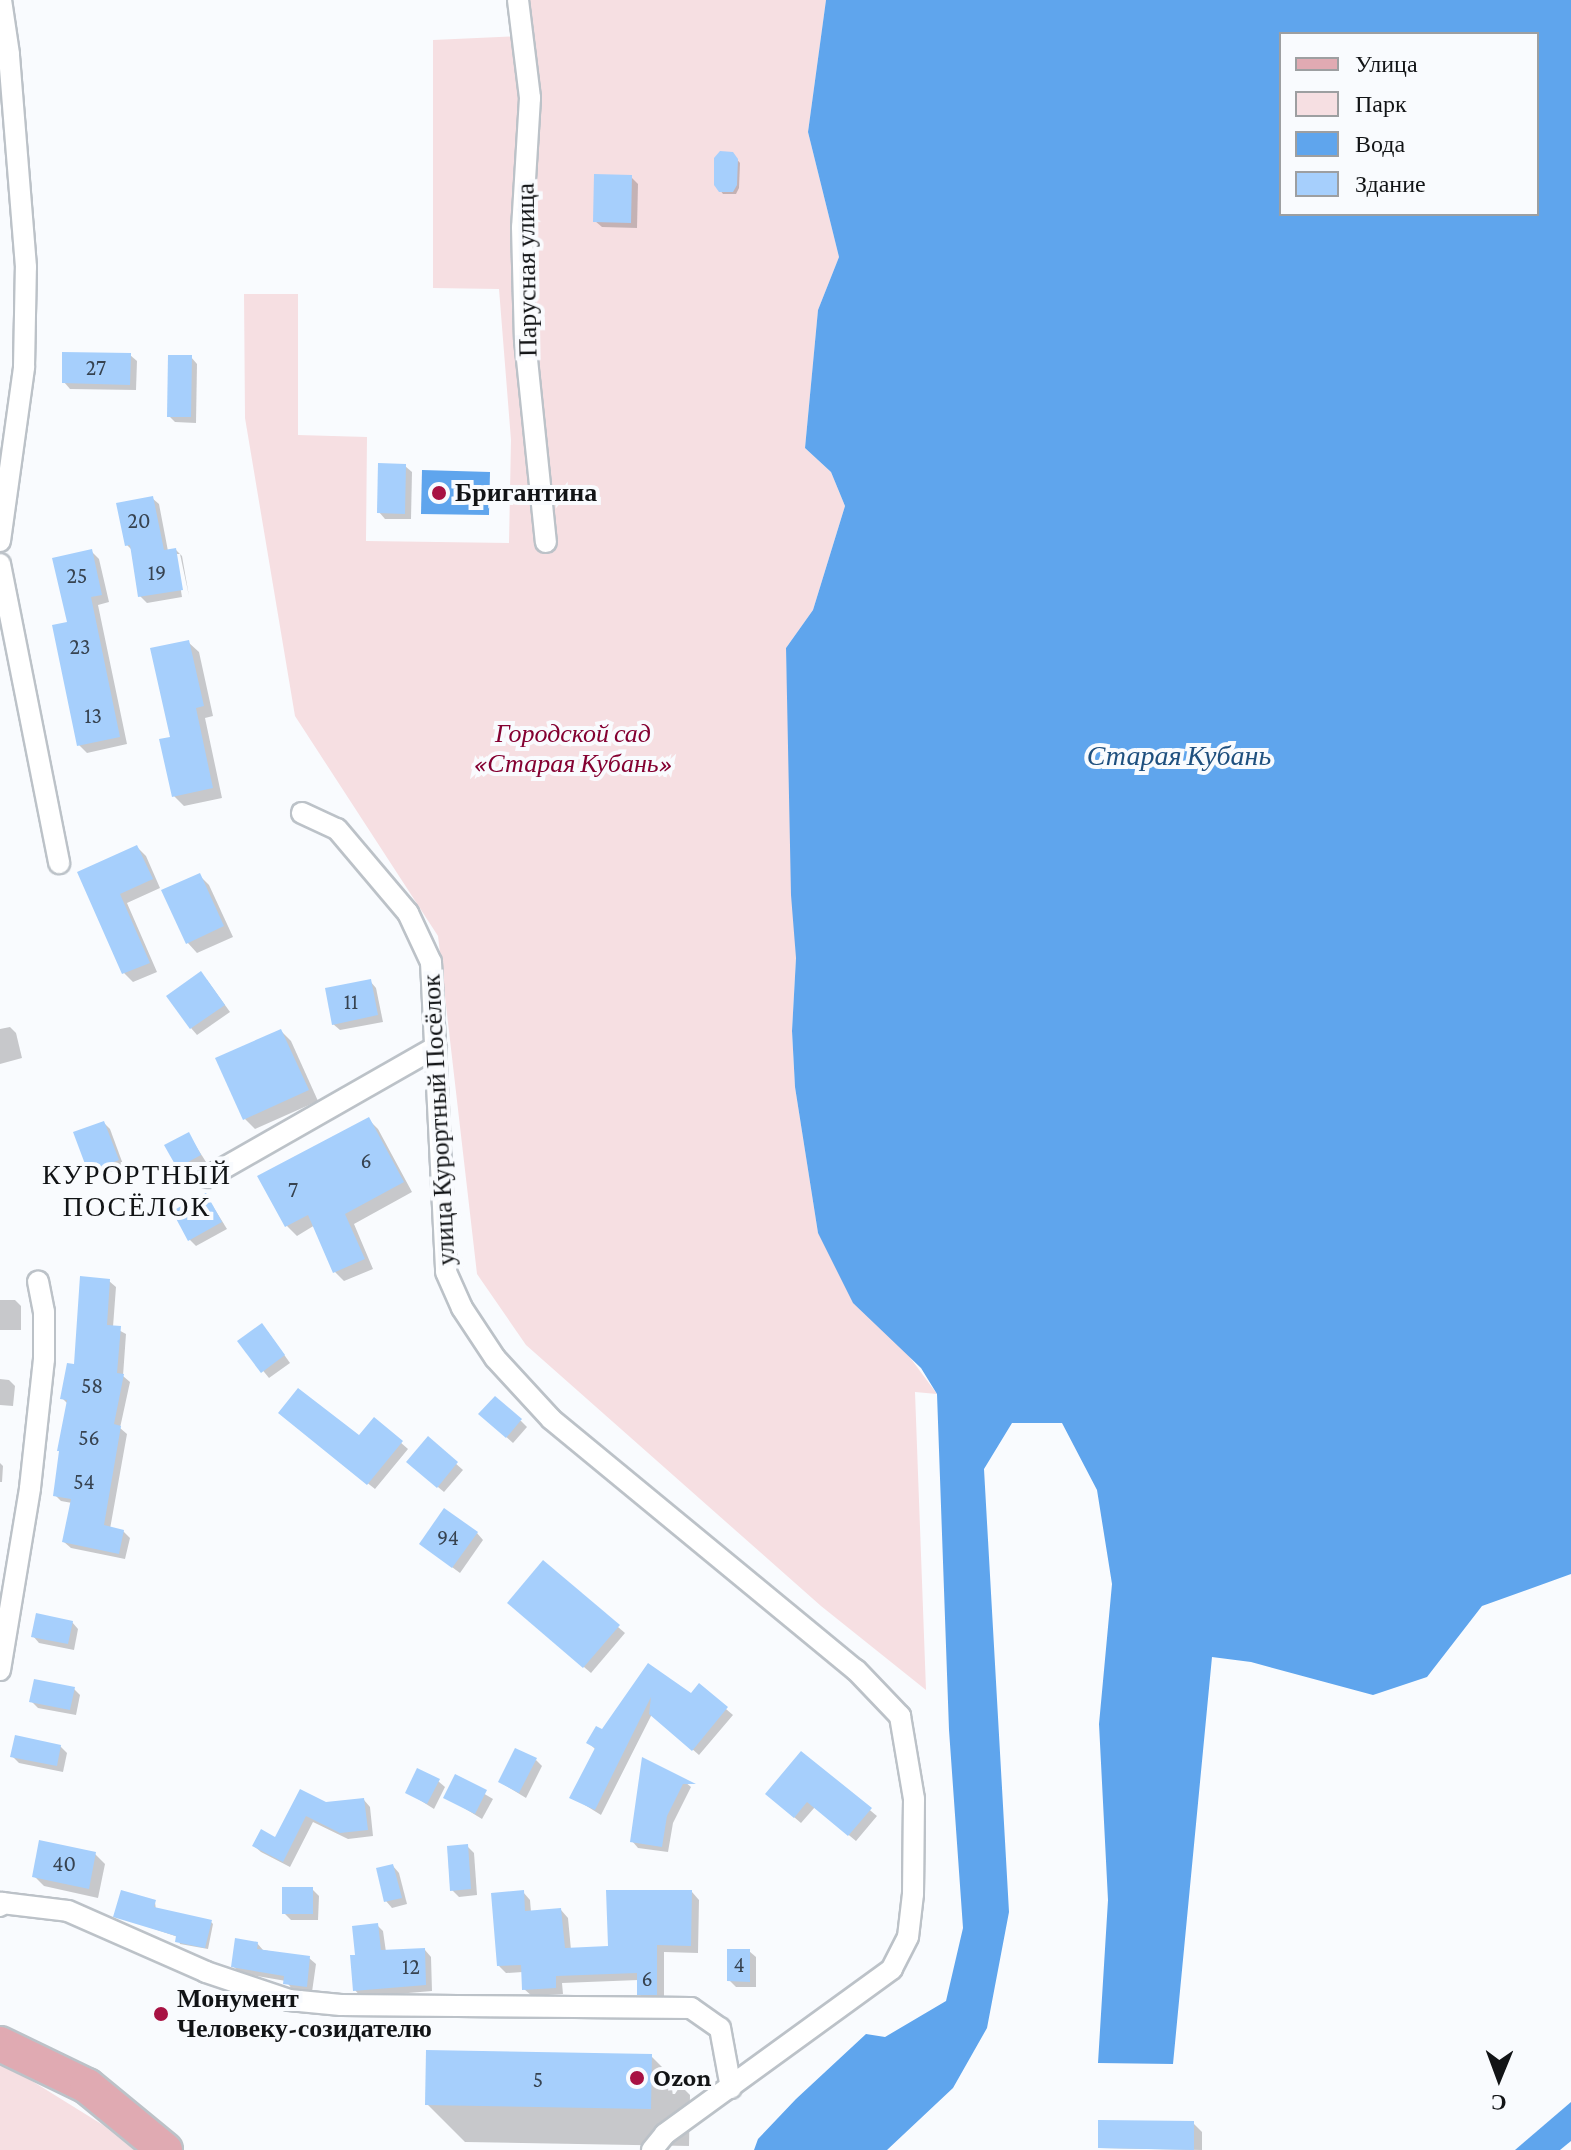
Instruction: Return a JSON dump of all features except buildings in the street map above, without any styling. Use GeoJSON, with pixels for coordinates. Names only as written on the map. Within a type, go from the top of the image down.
{"type":"FeatureCollection","features":[{"type":"Feature","properties":{"kind":"main road"},"geometry":{"type":"LineString","coordinates":[[0,2044],[87,2086],[165,2150]]}},
{"type":"Feature","properties":{"kind":"street"},"geometry":{"type":"LineString","coordinates":[[0,541],[24,367],[26,267],[9,54],[1,0]]}},
{"type":"Feature","properties":{"kind":"street","name":"Парусная улица"},"geometry":{"type":"LineString","coordinates":[[518,0],[530,98],[522,227],[523,298],[546,542]]}},
{"type":"Feature","properties":{"kind":"street"},"geometry":{"type":"LineString","coordinates":[[0,564],[59,863]]}},
{"type":"Feature","properties":{"kind":"street","name":"улица Курортный Посёлок"},"geometry":{"type":"LineString","coordinates":[[302,813],[337,829],[408,913],[431,962],[446,1272],[462,1308],[495,1358],[551,1419],[856,1670],[900,1716],[914,1799],[908,1937],[892,1969],[731,2088]]}},
{"type":"Feature","properties":{"kind":"street"},"geometry":{"type":"LineString","coordinates":[[208,1177],[436,1047]]}},
{"type":"Feature","properties":{"kind":"street"},"geometry":{"type":"LineString","coordinates":[[0,1670],[30,1488],[42,1374],[44,1312],[38,1282]]}},
{"type":"Feature","properties":{"kind":"street"},"geometry":{"type":"LineString","coordinates":[[0,1906],[2,1903],[68,1911],[206,1972],[289,2000],[341,2005],[691,2008],[720,2028],[731,2088],[665,2134],[652,2150]]}},
{"type":"Feature","properties":{"kind":"green space","name":"Городской сад «Старая Кубань»"},"geometry":{"type":"Polygon","coordinates":[[[526,0],[826,0],[808,132],[839,257],[818,310],[805,448],[831,472],[845,506],[813,610],[786,648],[796,958],[792,1031],[795,1087],[818,1233],[937,1394],[915,1392],[926,1690],[821,1606],[526,1345],[477,1274],[438,936],[295,716],[245,418],[244,294],[298,294],[298,435],[367,437],[366,541],[509,543],[511,440],[499,289],[433,288],[433,40],[522,36],[526,0]]]}},
{"type":"Feature","properties":{"kind":"green space"},"geometry":{"type":"Polygon","coordinates":[[[0,2065],[24,2076],[103,2125],[134,2150],[0,2150],[0,2065]]]}},
{"type":"Feature","properties":{"kind":"water","name":"Старая Кубань"},"geometry":{"type":"Polygon","coordinates":[[[826,0],[1571,0],[1571,1574],[1482,1606],[1427,1677],[1373,1695],[1251,1662],[1212,1657],[1173,2064],[1098,2063],[1108,1900],[1099,1724],[1112,1584],[1097,1490],[1062,1423],[1012,1423],[984,1469],[1009,1912],[987,2028],[953,2088],[887,2150],[754,2150],[758,2139],[796,2099],[866,2034],[885,2037],[946,2001],[963,1928],[949,1730],[937,1394],[921,1368],[853,1303],[818,1233],[795,1087],[792,1031],[796,958],[791,895],[786,648],[813,610],[845,506],[831,472],[805,448],[818,310],[839,257],[808,132],[826,0]]]}},
{"type":"Feature","properties":{"kind":"water"},"geometry":{"type":"Polygon","coordinates":[[[422,470],[490,472],[489,515],[421,514],[422,470]]]}},
{"type":"Feature","properties":{"kind":"water"},"geometry":{"type":"Polygon","coordinates":[[[1571,2102],[1571,2141],[1560,2150],[1515,2150],[1571,2102]]]}},
{"type":"Feature","properties":{"kind":"place","name":"Бригантина"},"geometry":{"type":"Point","coordinates":[439,493]}},
{"type":"Feature","properties":{"kind":"place","name":"Монумент Человеку-созидателю"},"geometry":{"type":"Point","coordinates":[161,2014]}},
{"type":"Feature","properties":{"kind":"place","name":"Ozon"},"geometry":{"type":"Point","coordinates":[637,2078]}},
{"type":"Feature","properties":{"kind":"district","name":"КУРОРТНЫЙ ПОСЁЛОК"},"geometry":{"type":"Point","coordinates":[137,1191]}}]}
